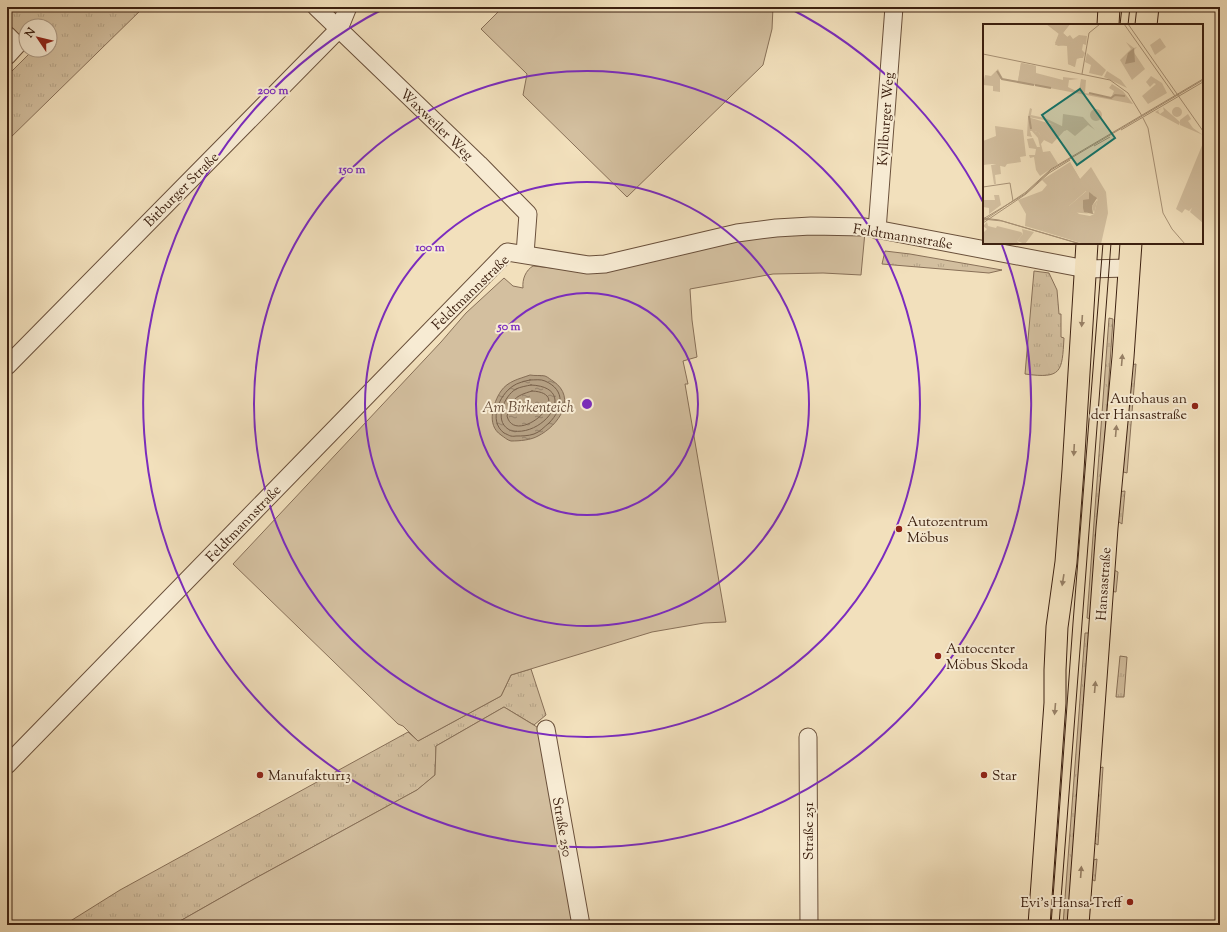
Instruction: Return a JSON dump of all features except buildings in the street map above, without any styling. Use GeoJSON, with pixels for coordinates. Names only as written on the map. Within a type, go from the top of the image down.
{"type":"FeatureCollection","features":[{"type":"Feature","properties":{"kind":"main road"},"geometry":{"type":"LineString","coordinates":[[1108,24],[1109,7]]}},
{"type":"Feature","properties":{"kind":"main road"},"geometry":{"type":"LineString","coordinates":[[1146,24],[1148,7]]}},
{"type":"Feature","properties":{"kind":"main road"},"geometry":{"type":"LineString","coordinates":[[1039,925],[1055,703],[1057,627],[1066,562],[1087,244]]}},
{"type":"Feature","properties":{"kind":"main road","name":"Hansastraße"},"geometry":{"type":"LineString","coordinates":[[1078,925],[1107,536],[1123,357],[1131,244]]}},
{"type":"Feature","properties":{"kind":"street","name":"Waxweiler Weg"},"geometry":{"type":"LineString","coordinates":[[316,7],[479,164],[528,214],[525,254]]}},
{"type":"Feature","properties":{"kind":"street","name":"Bitburger Straße"},"geometry":{"type":"LineString","coordinates":[[7,366],[339,29],[348,7]]}},
{"type":"Feature","properties":{"kind":"street","name":"Kyllburger Weg"},"geometry":{"type":"LineString","coordinates":[[876,230],[894,7]]}},
{"type":"Feature","properties":{"kind":"street"},"geometry":{"type":"LineString","coordinates":[[7,35],[18,46],[7,56]]}},
{"type":"Feature","properties":{"kind":"street","name":"Feldtmannstraße"},"geometry":{"type":"LineString","coordinates":[[7,765],[507,252],[588,265],[606,264],[736,233],[776,228],[811,226],[865,228],[1086,269],[1129,268]]}},
{"type":"Feature","properties":{"kind":"street","name":"Straße 250"},"geometry":{"type":"LineString","coordinates":[[546,729],[581,925]]}},
{"type":"Feature","properties":{"kind":"street","name":"Straße 251"},"geometry":{"type":"LineString","coordinates":[[808,737],[809,925]]}},
{"type":"Feature","properties":{"kind":"green space"},"geometry":{"type":"Polygon","coordinates":[[[7,7],[144,7],[7,141],[7,76],[25,58],[58,58],[58,18],[18,18],[18,36],[7,25],[7,7]]]}},
{"type":"Feature","properties":{"kind":"green space"},"geometry":{"type":"Polygon","coordinates":[[[503,7],[773,7],[772,29],[763,65],[627,197],[523,95],[527,74],[481,29],[503,7]]]}},
{"type":"Feature","properties":{"kind":"green space"},"geometry":{"type":"Polygon","coordinates":[[[865,232],[861,275],[823,273],[773,274],[690,289],[697,357],[683,361],[688,384],[685,384],[726,622],[704,623],[652,632],[511,675],[501,696],[418,741],[403,726],[398,724],[233,564],[441,342],[466,313],[504,278],[513,286],[523,288],[525,275],[533,266],[589,272],[768,235],[865,232]]]}},
{"type":"Feature","properties":{"kind":"green space"},"geometry":{"type":"Polygon","coordinates":[[[885,251],[1002,270],[989,273],[882,264],[885,251]]]}},
{"type":"Feature","properties":{"kind":"green space"},"geometry":{"type":"Polygon","coordinates":[[[1034,271],[1049,273],[1057,290],[1059,314],[1061,314],[1061,337],[1064,338],[1061,366],[1058,371],[1053,374],[1025,374],[1034,271]]]}},
{"type":"Feature","properties":{"kind":"green space"},"geometry":{"type":"Polygon","coordinates":[[[1109,318],[1113,319],[1091,619],[1087,618],[1109,318]]]}},
{"type":"Feature","properties":{"kind":"green space"},"geometry":{"type":"Polygon","coordinates":[[[1136,364],[1127,473],[1120,471],[1130,365],[1136,364]]]}},
{"type":"Feature","properties":{"kind":"green space"},"geometry":{"type":"Polygon","coordinates":[[[1125,491],[1122,524],[1116,520],[1118,492],[1125,491]]]}},
{"type":"Feature","properties":{"kind":"green space"},"geometry":{"type":"Polygon","coordinates":[[[1112,569],[1118,572],[1116,592],[1110,591],[1112,569]]]}},
{"type":"Feature","properties":{"kind":"green space"},"geometry":{"type":"Polygon","coordinates":[[[1085,633],[1091,633],[1070,925],[1063,925],[1085,633]]]}},
{"type":"Feature","properties":{"kind":"green space"},"geometry":{"type":"Polygon","coordinates":[[[1120,656],[1127,657],[1124,697],[1116,697],[1120,656]]]}},
{"type":"Feature","properties":{"kind":"green space"},"geometry":{"type":"Polygon","coordinates":[[[531,669],[546,715],[534,725],[504,707],[436,746],[435,775],[417,790],[173,925],[64,925],[120,890],[408,732],[418,741],[501,696],[511,675],[531,669]]]}},
{"type":"Feature","properties":{"kind":"green space"},"geometry":{"type":"Polygon","coordinates":[[[504,707],[537,727],[543,752],[573,925],[173,925],[417,790],[435,775],[436,746],[504,707]]]}},
{"type":"Feature","properties":{"kind":"green space"},"geometry":{"type":"Polygon","coordinates":[[[1103,767],[1098,845],[1091,841],[1096,769],[1103,767]]]}},
{"type":"Feature","properties":{"kind":"green space"},"geometry":{"type":"Polygon","coordinates":[[[1097,859],[1095,881],[1089,878],[1090,861],[1097,859]]]}},
{"type":"Feature","properties":{"kind":"water","name":"Am Birkenteich"},"geometry":{"type":"Polygon","coordinates":[[[530,375],[546,376],[553,381],[564,395],[565,403],[558,419],[552,426],[538,436],[525,440],[511,441],[496,431],[492,420],[492,414],[501,391],[514,381],[530,375]]]}},
{"type":"Feature","properties":{"kind":"tram line"},"geometry":{"type":"LineString","coordinates":[[1120,24],[1122,7]]}},
{"type":"Feature","properties":{"kind":"tram line"},"geometry":{"type":"LineString","coordinates":[[1128,24],[1130,7]]}},
{"type":"Feature","properties":{"kind":"tram line"},"geometry":{"type":"LineString","coordinates":[[1051,925],[1103,244]]}},
{"type":"Feature","properties":{"kind":"tram line"},"geometry":{"type":"LineString","coordinates":[[1059,925],[1111,244]]}},
{"type":"Feature","properties":{"kind":"place","name":"Autohaus an der Hansastraße"},"geometry":{"type":"Point","coordinates":[1195,406]}},
{"type":"Feature","properties":{"kind":"place","name":"Autozentrum Möbus"},"geometry":{"type":"Point","coordinates":[899,529]}},
{"type":"Feature","properties":{"kind":"place","name":"Autocenter Möbus Skoda"},"geometry":{"type":"Point","coordinates":[938,656]}},
{"type":"Feature","properties":{"kind":"place","name":"Manufaktur13"},"geometry":{"type":"Point","coordinates":[260,775]}},
{"type":"Feature","properties":{"kind":"place","name":"Star"},"geometry":{"type":"Point","coordinates":[984,775]}},
{"type":"Feature","properties":{"kind":"place","name":"Evi's Hansa-Treff"},"geometry":{"type":"Point","coordinates":[1130,902]}}]}
